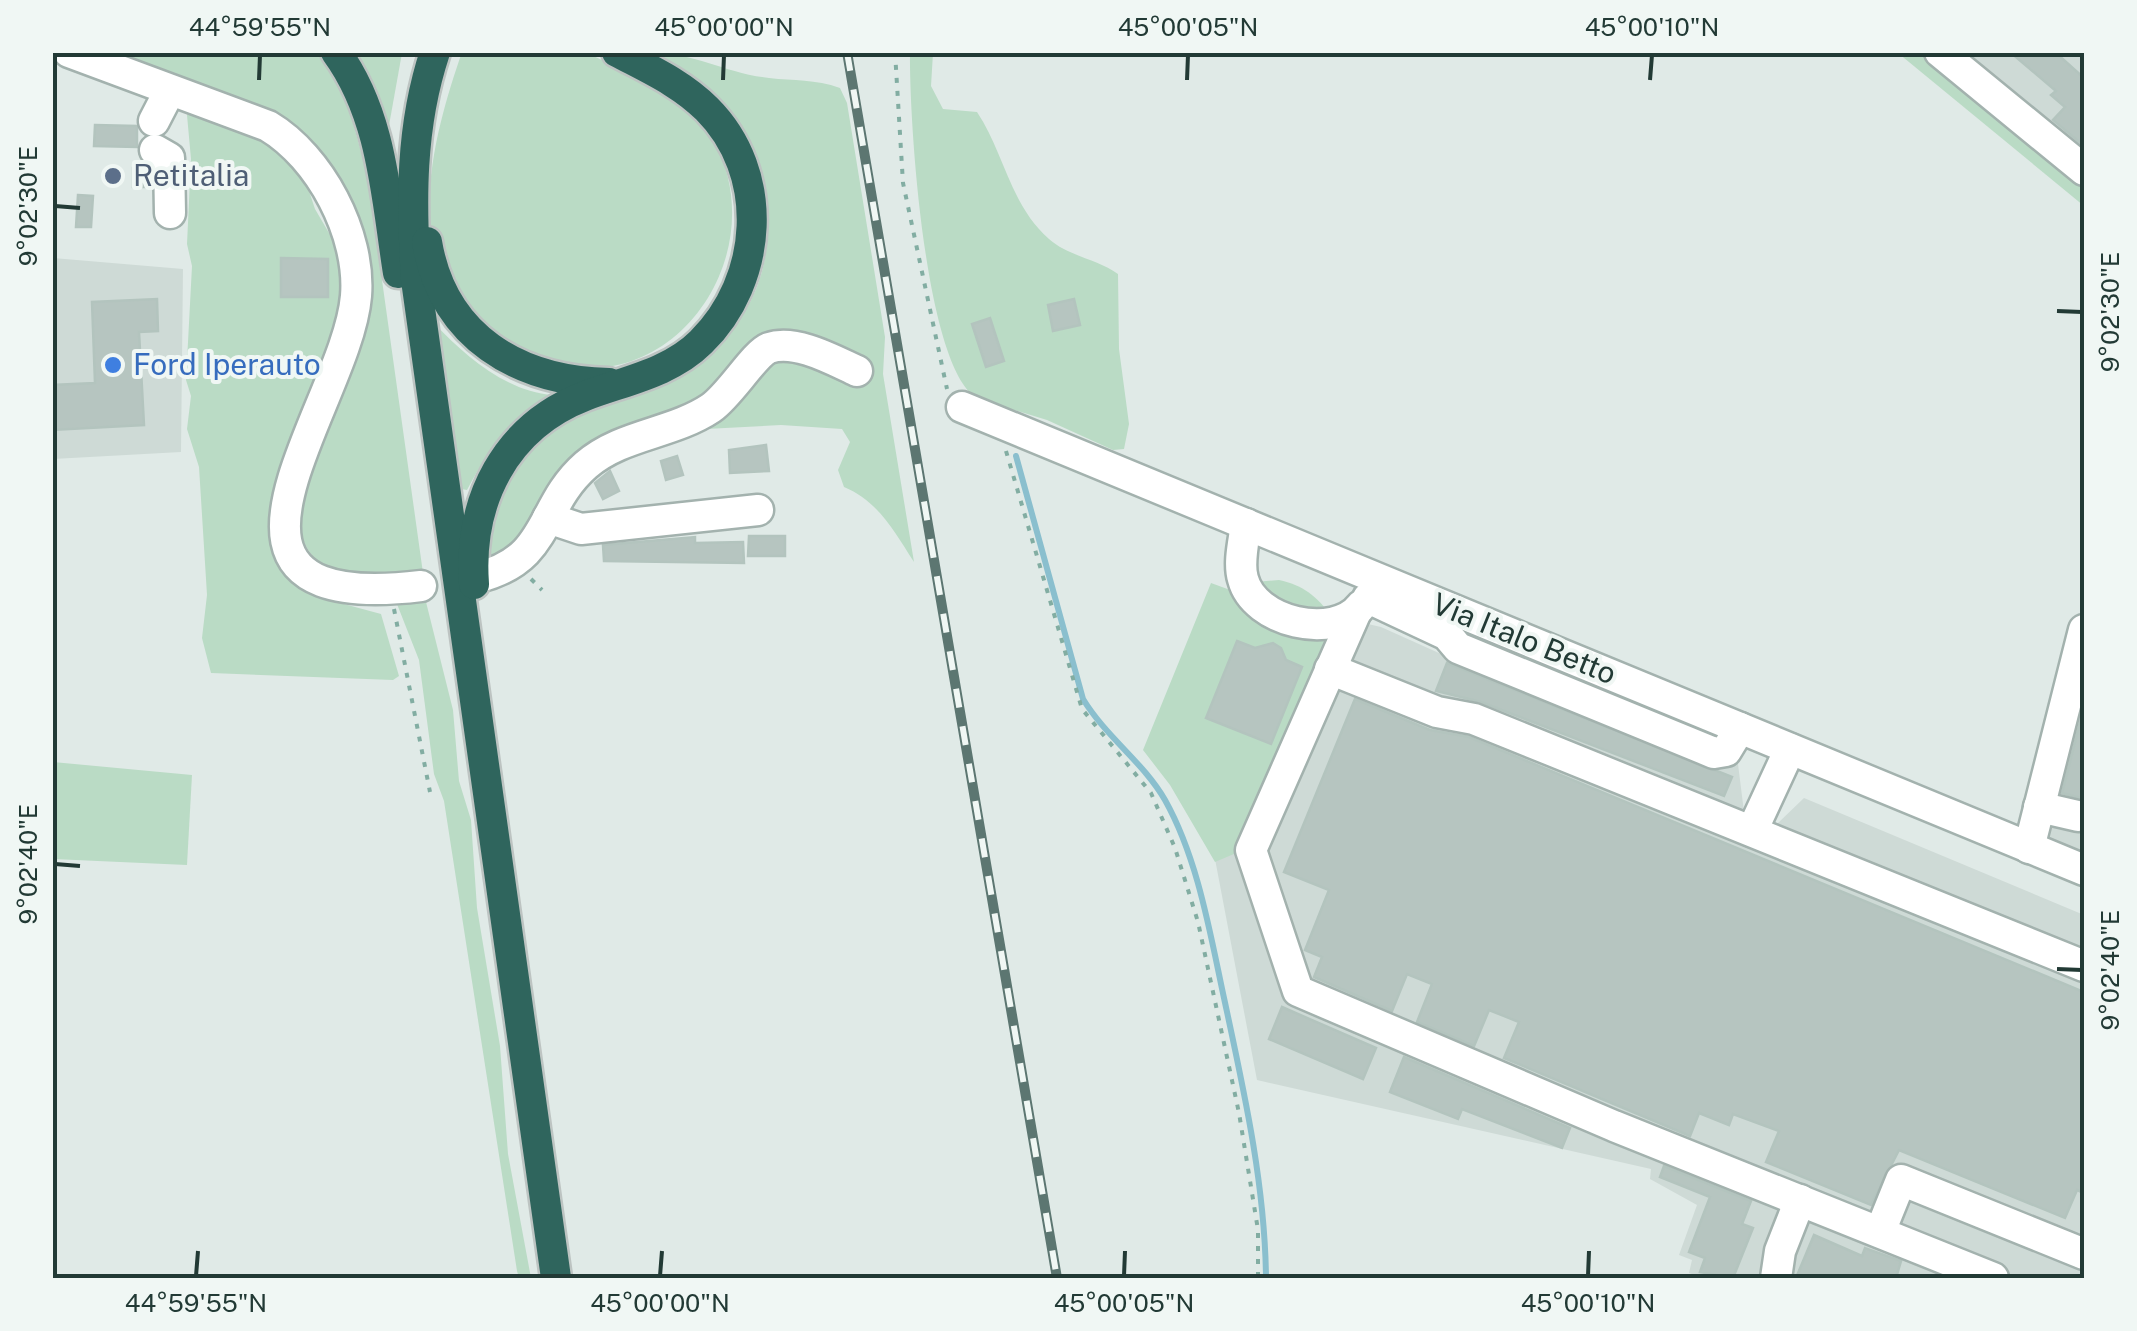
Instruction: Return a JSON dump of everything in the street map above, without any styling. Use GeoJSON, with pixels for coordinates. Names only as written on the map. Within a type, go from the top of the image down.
{"type":"FeatureCollection","features":[{"type":"Feature","properties":{"kind":"highway"},"geometry":{"type":"LineString","coordinates":[[336,52],[360,90],[372,124],[404,308],[424,336]]}},
{"type":"Feature","properties":{"kind":"highway"},"geometry":{"type":"LineString","coordinates":[[435,52],[422,100],[412,212],[424,336],[556,1278]]}},
{"type":"Feature","properties":{"kind":"highway"},"geometry":{"type":"LineString","coordinates":[[469,656],[480,626],[472,564],[475,526],[495,471],[529,430],[556,408],[674,362],[700,343],[726,311],[742,280],[752,221],[748,180],[725,130],[687,92],[617,52]]}},
{"type":"Feature","properties":{"kind":"highway"},"geometry":{"type":"LineString","coordinates":[[422,100],[429,130],[427,246],[452,310],[468,332],[522,368],[569,380],[620,384]]}},
{"type":"Feature","properties":{"kind":"street"},"geometry":{"type":"LineString","coordinates":[[69,52],[282,134],[314,168],[330,195],[349,244],[356,296],[344,344],[291,472],[284,508],[286,535],[295,559],[310,575],[356,590],[420,586]]}},
{"type":"Feature","properties":{"kind":"street"},"geometry":{"type":"LineString","coordinates":[[1940,52],[2084,170]]}},
{"type":"Feature","properties":{"kind":"street"},"geometry":{"type":"LineString","coordinates":[[169,92],[154,136],[169,158],[170,212]]}},
{"type":"Feature","properties":{"kind":"street"},"geometry":{"type":"LineString","coordinates":[[479,578],[515,564],[585,466],[616,445],[691,420],[710,408],[729,394],[757,355],[768,348],[806,350],[856,371]]}},
{"type":"Feature","properties":{"kind":"street","name":"Via Italo Betto"},"geometry":{"type":"LineString","coordinates":[[962,407],[1246,524],[1368,597],[1740,728],[2084,870]]}},
{"type":"Feature","properties":{"kind":"street"},"geometry":{"type":"LineString","coordinates":[[548,518],[581,529],[758,510]]}},
{"type":"Feature","properties":{"kind":"street"},"geometry":{"type":"LineString","coordinates":[[1246,524],[1242,581],[1258,601],[1284,618],[1301,623],[1336,622],[1368,597]]}},
{"type":"Feature","properties":{"kind":"street"},"geometry":{"type":"LineString","coordinates":[[1368,597],[1330,669],[1251,850],[1298,991],[1993,1278]]}},
{"type":"Feature","properties":{"kind":"street"},"geometry":{"type":"LineString","coordinates":[[2029,848],[2084,630]]}},
{"type":"Feature","properties":{"kind":"street"},"geometry":{"type":"LineString","coordinates":[[1330,669],[1437,712],[1474,719],[2084,966]]}},
{"type":"Feature","properties":{"kind":"street"},"geometry":{"type":"LineString","coordinates":[[1752,831],[1790,749]]}},
{"type":"Feature","properties":{"kind":"street"},"geometry":{"type":"LineString","coordinates":[[2039,807],[2078,816]]}},
{"type":"Feature","properties":{"kind":"street"},"geometry":{"type":"LineString","coordinates":[[1880,1232],[1901,1180],[2084,1254]]}},
{"type":"Feature","properties":{"kind":"street"},"geometry":{"type":"LineString","coordinates":[[1776,1278],[1780,1251],[1800,1200]]}},
{"type":"Feature","properties":{"kind":"path"},"geometry":{"type":"LineString","coordinates":[[895,52],[903,184],[948,393],[962,407]]}},
{"type":"Feature","properties":{"kind":"path"},"geometry":{"type":"LineString","coordinates":[[1008,426],[1006,451],[1082,709],[1166,818],[1198,922],[1249,1164],[1258,1230],[1258,1278]]}},
{"type":"Feature","properties":{"kind":"path"},"geometry":{"type":"LineString","coordinates":[[389,590],[430,792]]}},
{"type":"Feature","properties":{"kind":"shaded area"},"geometry":{"type":"Polygon","coordinates":[[[1919,53],[2084,53],[2084,181],[1919,53]]]}},
{"type":"Feature","properties":{"kind":"shaded area"},"geometry":{"type":"Polygon","coordinates":[[[53,258],[183,269],[181,452],[53,459],[53,258]]]}},
{"type":"Feature","properties":{"kind":"shaded area"},"geometry":{"type":"Polygon","coordinates":[[[2084,601],[2084,853],[2024,828],[2084,601]]]}},
{"type":"Feature","properties":{"kind":"shaded area"},"geometry":{"type":"Polygon","coordinates":[[[1359,622],[1381,627],[1450,658],[1736,748],[1744,812],[1777,824],[1804,798],[2084,915],[2084,1278],[1703,1278],[1689,1273],[1692,1260],[1679,1255],[1697,1205],[1650,1179],[1651,1169],[1257,1080],[1215,859],[1359,622]]]}},
{"type":"Feature","properties":{"kind":"green space"},"geometry":{"type":"Polygon","coordinates":[[[558,50],[590,55],[666,95],[707,130],[730,187],[731,233],[719,277],[696,315],[663,345],[623,364],[578,368],[510,345],[472,316],[439,260],[430,210],[434,155],[462,52],[558,50]]]}},
{"type":"Feature","properties":{"kind":"green space"},"geometry":{"type":"Polygon","coordinates":[[[320,52],[345,94],[367,173],[423,573],[379,577],[340,573],[310,553],[301,535],[297,510],[365,312],[325,169],[94,53],[320,52]]]}},
{"type":"Feature","properties":{"kind":"green space"},"geometry":{"type":"Polygon","coordinates":[[[353,53],[402,53],[388,131],[353,53]]]}},
{"type":"Feature","properties":{"kind":"green space"},"geometry":{"type":"Polygon","coordinates":[[[652,53],[683,56],[769,78],[840,88],[847,103],[885,337],[883,374],[914,562],[876,509],[844,487],[838,470],[850,442],[842,429],[781,425],[706,429],[679,415],[603,437],[566,463],[508,551],[485,559],[492,498],[527,449],[566,418],[713,347],[739,320],[764,265],[768,235],[766,204],[749,146],[733,121],[705,91],[652,53]]]}},
{"type":"Feature","properties":{"kind":"green space"},"geometry":{"type":"Polygon","coordinates":[[[910,53],[933,53],[931,86],[943,109],[977,112],[1025,210],[1049,239],[1118,274],[1119,349],[1129,424],[1124,449],[1113,450],[1047,420],[978,399],[960,378],[944,341],[923,238],[910,53]]]}},
{"type":"Feature","properties":{"kind":"green space"},"geometry":{"type":"Polygon","coordinates":[[[1898,53],[1920,53],[2084,187],[2084,206],[1898,53]]]}},
{"type":"Feature","properties":{"kind":"green space"},"geometry":{"type":"Polygon","coordinates":[[[192,110],[261,133],[290,158],[288,163],[305,179],[315,209],[336,245],[345,305],[292,455],[274,488],[271,530],[296,581],[329,600],[381,614],[399,676],[393,680],[211,673],[202,638],[207,595],[199,467],[187,429],[192,266],[187,244],[191,159],[187,115],[192,110]]]}},
{"type":"Feature","properties":{"kind":"green space"},"geometry":{"type":"Polygon","coordinates":[[[435,324],[473,360],[503,380],[553,395],[502,435],[467,490],[461,489],[453,471],[435,324]]]}},
{"type":"Feature","properties":{"kind":"green space"},"geometry":{"type":"Polygon","coordinates":[[[1279,580],[1308,592],[1331,615],[1294,614],[1255,582],[1279,580]]]}},
{"type":"Feature","properties":{"kind":"green space"},"geometry":{"type":"Polygon","coordinates":[[[1211,583],[1337,629],[1248,848],[1215,862],[1170,785],[1143,750],[1211,583]]]}},
{"type":"Feature","properties":{"kind":"green space"},"geometry":{"type":"Polygon","coordinates":[[[424,594],[453,710],[459,781],[471,820],[477,908],[500,1046],[508,1154],[531,1278],[519,1278],[517,1271],[444,801],[434,774],[419,660],[395,599],[424,594]]]}},
{"type":"Feature","properties":{"kind":"green space"},"geometry":{"type":"Polygon","coordinates":[[[53,762],[192,775],[187,865],[53,859],[53,762]]]}},
{"type":"Feature","properties":{"kind":"building"},"geometry":{"type":"Polygon","coordinates":[[[2010,52],[2055,52],[2084,78],[2084,146],[2053,120],[2065,107],[2051,95],[2056,91],[2010,52]]]}},
{"type":"Feature","properties":{"kind":"building"},"geometry":{"type":"Polygon","coordinates":[[[95,125],[137,126],[137,147],[94,146],[95,125]]]}},
{"type":"Feature","properties":{"kind":"building"},"geometry":{"type":"Polygon","coordinates":[[[133,168],[150,169],[151,187],[133,187],[133,168]]]}},
{"type":"Feature","properties":{"kind":"building"},"geometry":{"type":"Polygon","coordinates":[[[78,195],[93,196],[91,227],[76,227],[78,195]]]}},
{"type":"Feature","properties":{"kind":"building"},"geometry":{"type":"Polygon","coordinates":[[[281,258],[328,259],[328,297],[281,297],[281,258]]]}},
{"type":"Feature","properties":{"kind":"building"},"geometry":{"type":"Polygon","coordinates":[[[157,299],[158,331],[139,332],[144,425],[52,430],[52,385],[95,383],[92,302],[157,299]]]}},
{"type":"Feature","properties":{"kind":"building"},"geometry":{"type":"Polygon","coordinates":[[[1074,299],[1080,325],[1053,331],[1048,305],[1074,299]]]}},
{"type":"Feature","properties":{"kind":"building"},"geometry":{"type":"Polygon","coordinates":[[[990,318],[1004,361],[986,367],[972,324],[990,318]]]}},
{"type":"Feature","properties":{"kind":"building"},"geometry":{"type":"Polygon","coordinates":[[[766,445],[769,471],[730,473],[729,450],[766,445]]]}},
{"type":"Feature","properties":{"kind":"building"},"geometry":{"type":"Polygon","coordinates":[[[677,456],[683,475],[666,480],[661,461],[677,456]]]}},
{"type":"Feature","properties":{"kind":"building"},"geometry":{"type":"Polygon","coordinates":[[[610,471],[619,491],[603,499],[595,483],[610,471]]]}},
{"type":"Feature","properties":{"kind":"building"},"geometry":{"type":"Polygon","coordinates":[[[749,536],[785,536],[785,556],[748,556],[749,536]]]}},
{"type":"Feature","properties":{"kind":"building"},"geometry":{"type":"Polygon","coordinates":[[[695,537],[695,543],[743,542],[744,563],[604,561],[603,545],[695,537]]]}},
{"type":"Feature","properties":{"kind":"building"},"geometry":{"type":"Polygon","coordinates":[[[1237,641],[1255,648],[1273,643],[1281,648],[1286,660],[1302,667],[1271,744],[1206,718],[1237,641]]]}},
{"type":"Feature","properties":{"kind":"building"},"geometry":{"type":"Polygon","coordinates":[[[1447,663],[1732,777],[1724,796],[1481,702],[1436,691],[1447,663]]]}},
{"type":"Feature","properties":{"kind":"building"},"geometry":{"type":"Polygon","coordinates":[[[1355,699],[1430,730],[1469,737],[2084,992],[2084,1193],[2077,1190],[2065,1218],[1899,1150],[1871,1205],[1766,1162],[1779,1131],[1733,1114],[1729,1125],[1699,1113],[1690,1136],[1504,1058],[1519,1022],[1489,1010],[1474,1046],[1417,1022],[1432,984],[1407,974],[1392,1011],[1314,977],[1322,957],[1305,950],[1329,890],[1284,872],[1355,699]]]}},
{"type":"Feature","properties":{"kind":"building"},"geometry":{"type":"Polygon","coordinates":[[[2081,718],[2084,719],[2084,799],[2062,793],[2081,718]]]}},
{"type":"Feature","properties":{"kind":"building"},"geometry":{"type":"Polygon","coordinates":[[[1282,1007],[1376,1048],[1363,1079],[1269,1039],[1282,1007]]]}},
{"type":"Feature","properties":{"kind":"building"},"geometry":{"type":"Polygon","coordinates":[[[1404,1057],[1570,1128],[1562,1148],[1462,1109],[1458,1119],[1390,1092],[1404,1057]]]}},
{"type":"Feature","properties":{"kind":"building"},"geometry":{"type":"Polygon","coordinates":[[[1664,1166],[1751,1201],[1742,1224],[1753,1228],[1733,1278],[1700,1272],[1705,1258],[1689,1252],[1710,1197],[1660,1177],[1664,1166]]]}},
{"type":"Feature","properties":{"kind":"building"},"geometry":{"type":"Polygon","coordinates":[[[1814,1235],[1862,1256],[1865,1248],[1901,1261],[1896,1278],[1796,1278],[1814,1235]]]}},
{"type":"Feature","properties":{"kind":"waterway"},"geometry":{"type":"LineString","coordinates":[[1016,456],[1083,699],[1165,800],[1202,897],[1252,1138],[1266,1278]]}},
{"type":"Feature","properties":{"kind":"railway"},"geometry":{"type":"LineString","coordinates":[[847,52],[1057,1278]]}},
{"type":"Feature","properties":{"kind":"place","name":"Retitalia"},"geometry":{"type":"Point","coordinates":[113,176]}},
{"type":"Feature","properties":{"kind":"place","name":"Ford Iperauto"},"geometry":{"type":"Point","coordinates":[113,365]}}]}
